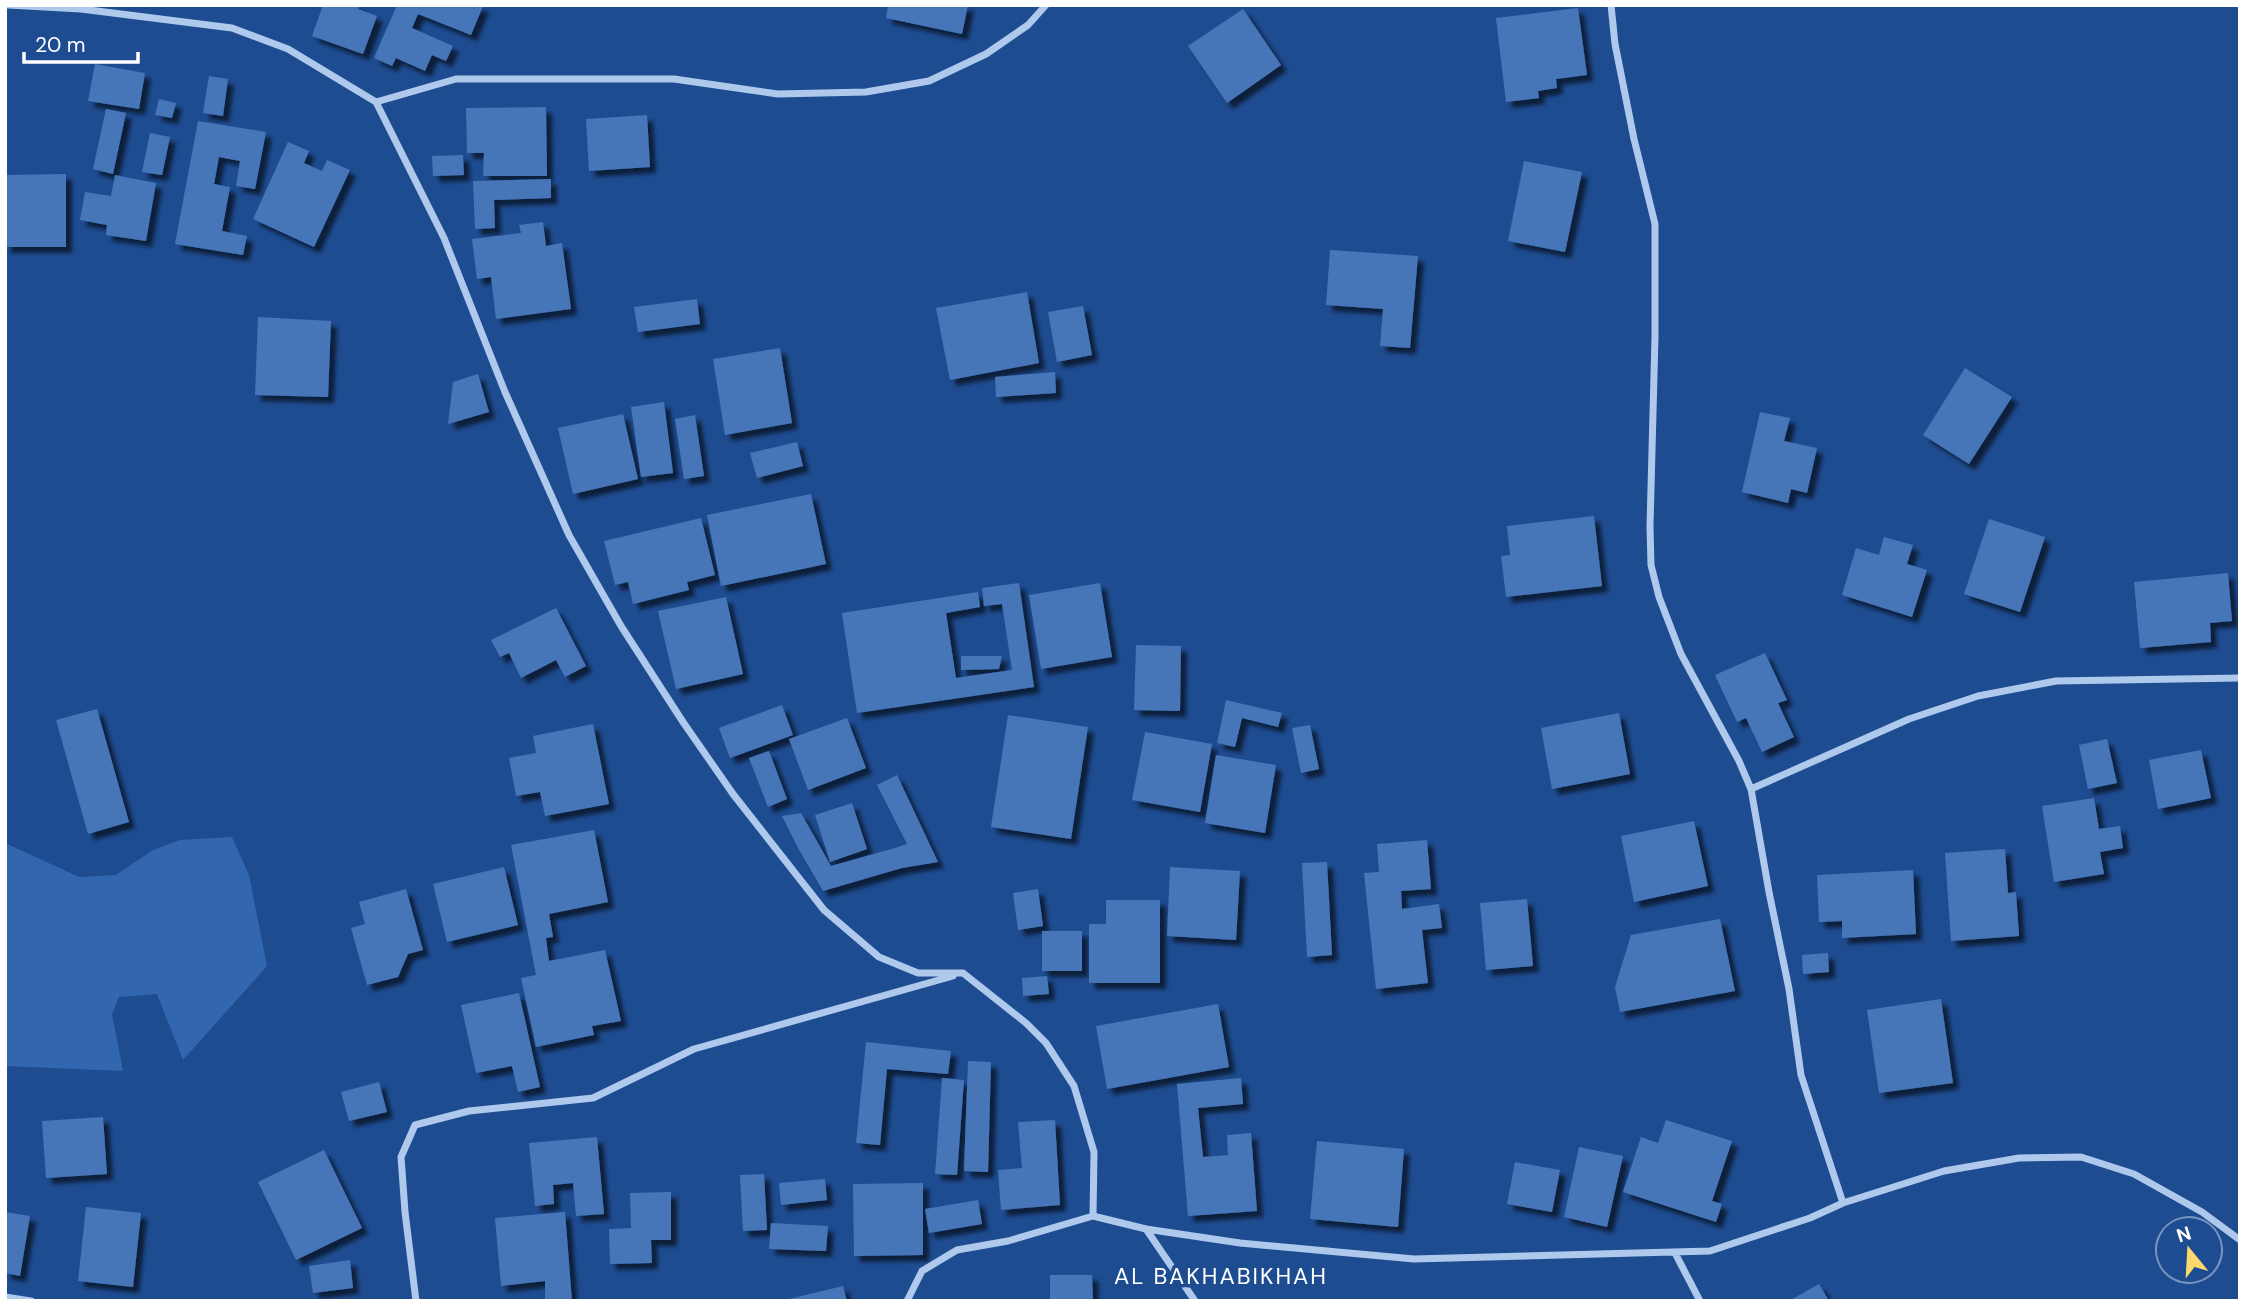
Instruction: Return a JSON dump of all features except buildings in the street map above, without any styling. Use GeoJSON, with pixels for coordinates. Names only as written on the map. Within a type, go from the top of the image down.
{"type":"FeatureCollection","features":[{"type":"Feature","properties":{"kind":"street"},"geometry":{"type":"LineString","coordinates":[[8,5],[82,9],[232,29],[288,49],[376,102],[444,238],[505,392],[569,535],[621,626],[682,722],[733,794],[824,910],[879,957],[918,974],[963,973],[1026,1023],[1046,1043],[1074,1086],[1094,1152],[1093,1216]]}},
{"type":"Feature","properties":{"kind":"street"},"geometry":{"type":"LineString","coordinates":[[376,102],[456,79],[674,79],[778,94],[866,92],[929,81],[986,54],[1028,25],[1046,5]]}},
{"type":"Feature","properties":{"kind":"street"},"geometry":{"type":"LineString","coordinates":[[1611,5],[1621,71],[1655,224],[1656,337],[1651,565],[1659,597],[1681,654],[1739,761],[1751,789],[1801,1075],[1843,1203]]}},
{"type":"Feature","properties":{"kind":"street"},"geometry":{"type":"LineString","coordinates":[[1751,789],[1909,719],[1978,696],[2056,681],[2240,678]]}},
{"type":"Feature","properties":{"kind":"street"},"geometry":{"type":"LineString","coordinates":[[416,1301],[404,1212],[401,1157],[415,1125],[469,1111],[593,1098],[694,1049],[963,973]]}},
{"type":"Feature","properties":{"kind":"street"},"geometry":{"type":"LineString","coordinates":[[907,1301],[922,1271],[957,1251],[1008,1241],[1093,1216],[1146,1229],[1240,1242],[1414,1259],[1710,1251],[1810,1218],[1843,1203],[1944,1171],[2019,1158],[2081,1157],[2134,1174],[2202,1212],[2240,1240]]}},
{"type":"Feature","properties":{"kind":"street"},"geometry":{"type":"LineString","coordinates":[[1146,1229],[1195,1301]]}},
{"type":"Feature","properties":{"kind":"street"},"geometry":{"type":"LineString","coordinates":[[1675,1253],[1700,1301]]}},
{"type":"Feature","properties":{"kind":"street"},"geometry":{"type":"LineString","coordinates":[[5,1297],[31,1301]]}},
{"type":"Feature","properties":{"kind":"shaded area"},"geometry":{"type":"Polygon","coordinates":[[[232,837],[249,875],[267,966],[183,1060],[157,994],[119,997],[112,1014],[123,1071],[5,1066],[5,843],[79,877],[116,875],[153,850],[180,840],[232,837]]]}},
{"type":"Feature","properties":{"kind":"district","name":"AL BAKHABIKHAH"},"geometry":{"type":"Point","coordinates":[1221,1276]}}]}
